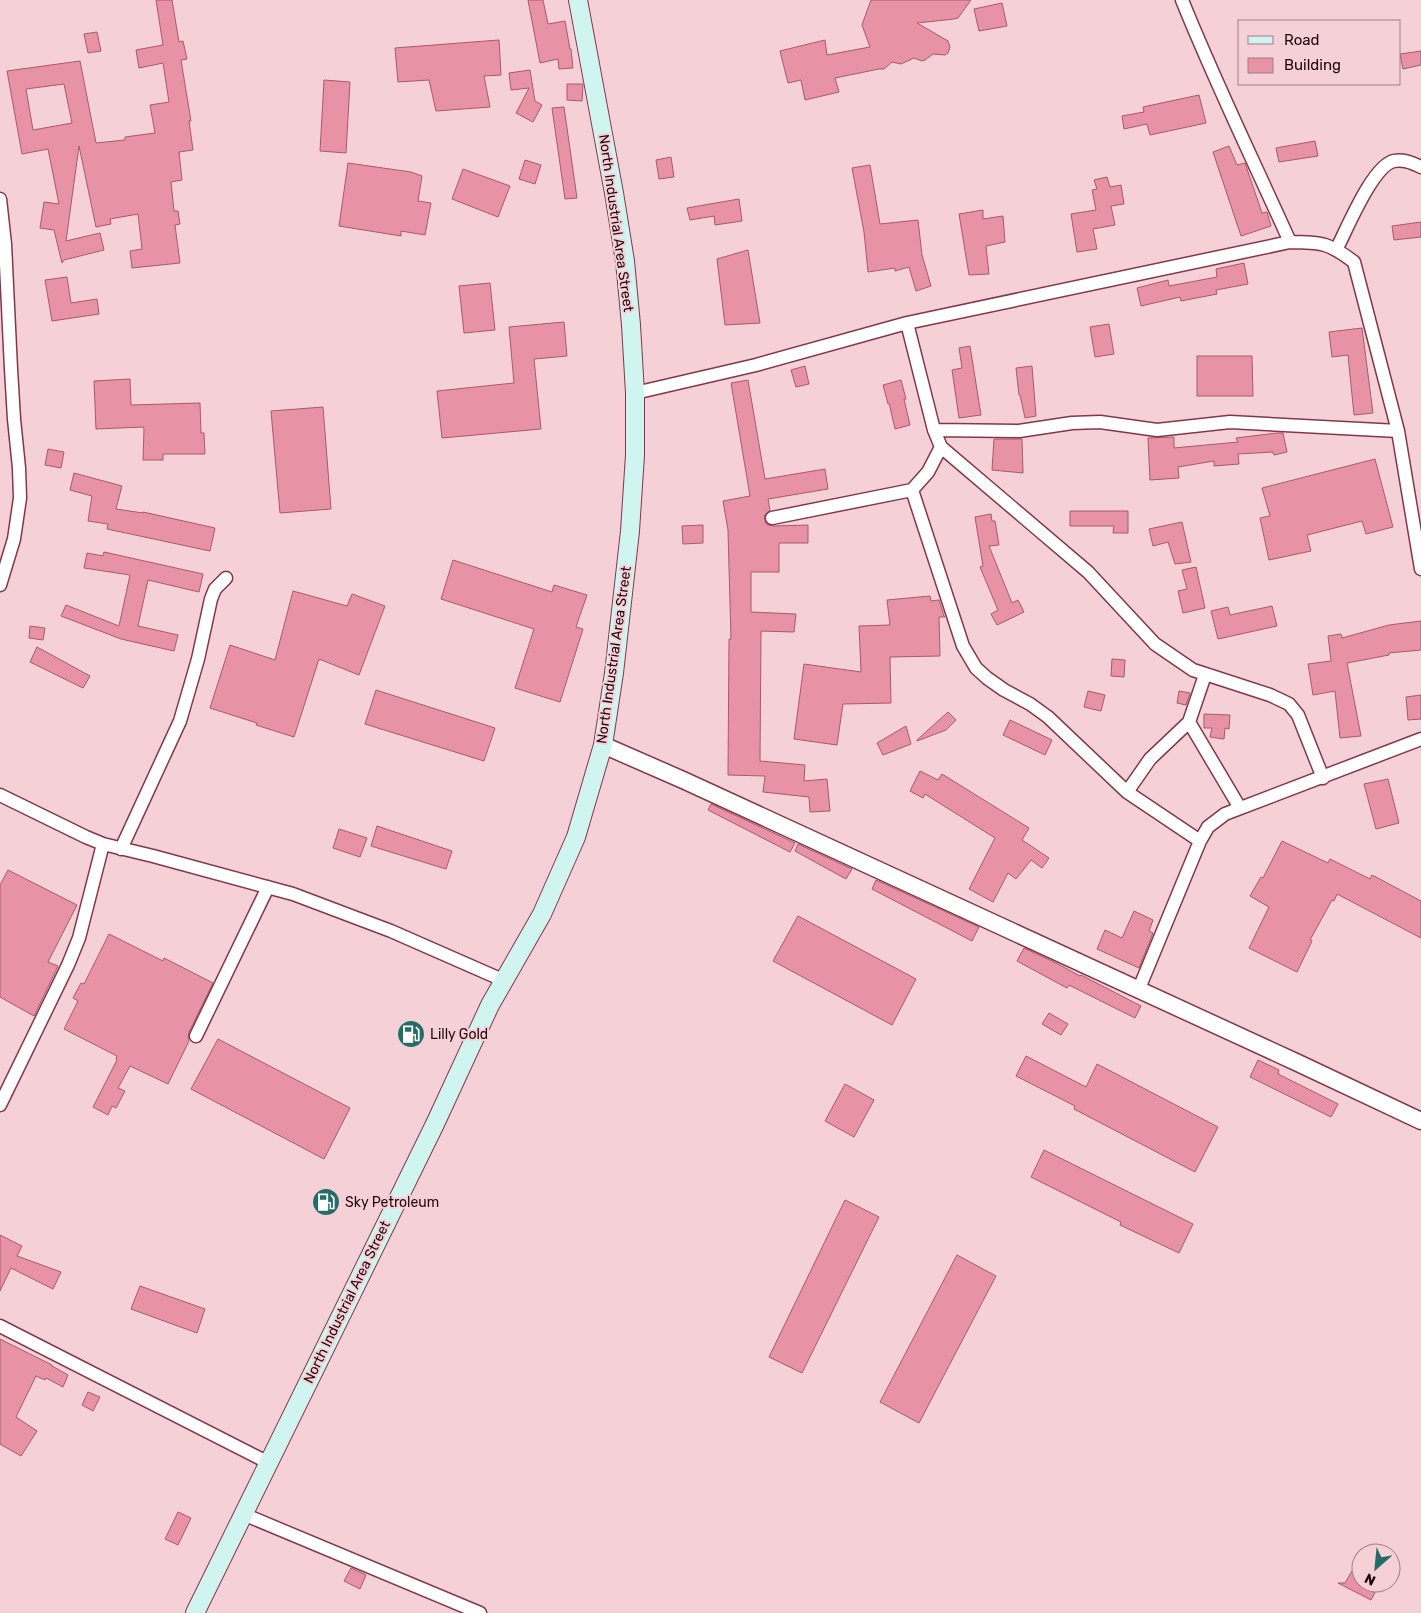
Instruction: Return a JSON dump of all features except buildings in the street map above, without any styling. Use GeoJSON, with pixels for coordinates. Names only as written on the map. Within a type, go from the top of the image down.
{"type":"FeatureCollection","features":[{"type":"Feature","properties":{"kind":"main road","name":"North Industrial Area Street"},"geometry":{"type":"LineString","coordinates":[[194,1613],[435,1124],[490,1006],[542,914],[576,837],[603,746],[618,644],[630,531],[635,455],[635,393],[625,260],[578,0]]}},
{"type":"Feature","properties":{"kind":"street"},"geometry":{"type":"LineString","coordinates":[[1182,0],[1215,81],[1233,116],[1290,242]]}},
{"type":"Feature","properties":{"kind":"street"},"geometry":{"type":"LineString","coordinates":[[1337,248],[1377,173],[1387,164],[1395,161],[1407,161],[1421,167]]}},
{"type":"Feature","properties":{"kind":"street"},"geometry":{"type":"LineString","coordinates":[[0,199],[5,244],[4,331],[19,468],[20,498],[14,539],[0,585]]}},
{"type":"Feature","properties":{"kind":"street"},"geometry":{"type":"LineString","coordinates":[[635,393],[756,365],[907,323],[1290,242],[1316,242],[1337,248],[1354,262],[1398,431],[1421,569]]}},
{"type":"Feature","properties":{"kind":"street"},"geometry":{"type":"LineString","coordinates":[[907,323],[934,430],[941,447],[1088,572],[1155,644],[1193,670],[1270,694],[1289,704],[1298,715],[1323,778]]}},
{"type":"Feature","properties":{"kind":"street"},"geometry":{"type":"LineString","coordinates":[[934,430],[1019,431],[1072,423],[1100,422],[1157,430],[1230,422],[1398,431]]}},
{"type":"Feature","properties":{"kind":"street"},"geometry":{"type":"LineString","coordinates":[[772,518],[912,490],[928,472],[941,447]]}},
{"type":"Feature","properties":{"kind":"street"},"geometry":{"type":"LineString","coordinates":[[912,490],[963,646],[976,668],[1004,690],[1030,704],[1048,717],[1127,792],[1200,842]]}},
{"type":"Feature","properties":{"kind":"street"},"geometry":{"type":"LineString","coordinates":[[120,849],[180,721],[198,659],[211,599],[215,589],[226,578]]}},
{"type":"Feature","properties":{"kind":"street"},"geometry":{"type":"LineString","coordinates":[[1127,792],[1150,758],[1189,722],[1205,675]]}},
{"type":"Feature","properties":{"kind":"street"},"geometry":{"type":"LineString","coordinates":[[1189,722],[1240,808]]}},
{"type":"Feature","properties":{"kind":"street"},"geometry":{"type":"LineString","coordinates":[[1138,991],[1208,827],[1225,814],[1421,739]]}},
{"type":"Feature","properties":{"kind":"street"},"geometry":{"type":"LineString","coordinates":[[603,746],[683,780],[1298,1063],[1421,1122]]}},
{"type":"Feature","properties":{"kind":"street"},"geometry":{"type":"LineString","coordinates":[[0,795],[103,844],[293,894],[373,924],[505,981]]}},
{"type":"Feature","properties":{"kind":"street"},"geometry":{"type":"LineString","coordinates":[[0,1106],[68,965],[79,938],[103,844]]}},
{"type":"Feature","properties":{"kind":"street"},"geometry":{"type":"LineString","coordinates":[[196,1036],[268,887]]}},
{"type":"Feature","properties":{"kind":"street"},"geometry":{"type":"LineString","coordinates":[[0,1326],[268,1463]]}},
{"type":"Feature","properties":{"kind":"street"},"geometry":{"type":"LineString","coordinates":[[243,1514],[480,1613]]}},
{"type":"Feature","properties":{"kind":"place","name":"Lilly Gold"},"geometry":{"type":"Point","coordinates":[411,1034]}},
{"type":"Feature","properties":{"kind":"place","name":"Sky Petroleum"},"geometry":{"type":"Point","coordinates":[326,1202]}}]}
